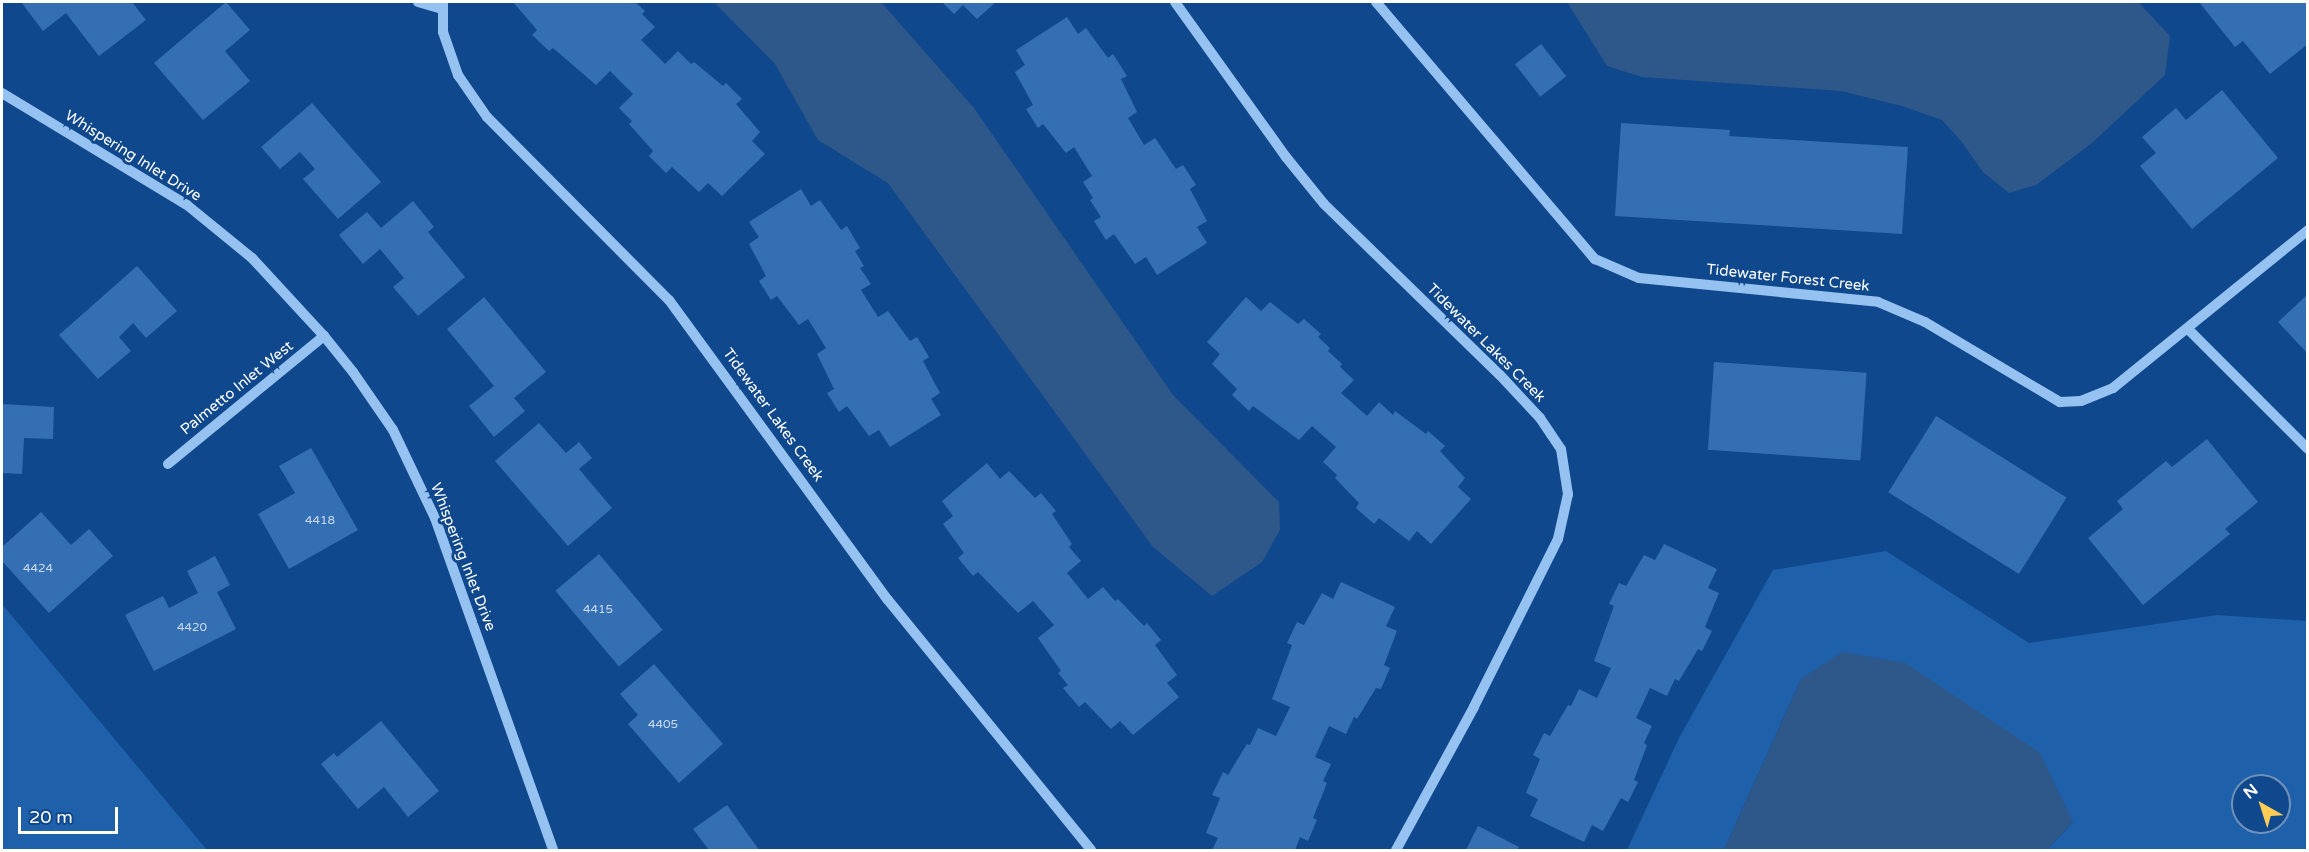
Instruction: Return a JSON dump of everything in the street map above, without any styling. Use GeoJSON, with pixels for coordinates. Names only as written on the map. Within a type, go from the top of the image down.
{"type":"FeatureCollection","features":[{"type":"Feature","properties":{"kind":"street"},"geometry":{"type":"LineString","coordinates":[[418,2],[443,5]]}},
{"type":"Feature","properties":{"kind":"street","name":"Tidewater Lakes Creek"},"geometry":{"type":"LineString","coordinates":[[1176,2],[1286,157],[1324,204],[1500,375],[1540,418],[1561,449],[1568,494],[1558,539],[1474,707],[1396,850]]}},
{"type":"Feature","properties":{"kind":"street","name":"Tidewater Forest Creek"},"geometry":{"type":"LineString","coordinates":[[1376,2],[1595,259],[1639,278],[1878,302],[1925,322],[2060,402],[2081,401],[2113,388],[2307,230]]}},
{"type":"Feature","properties":{"kind":"street","name":"Tidewater Lakes Creek"},"geometry":{"type":"LineString","coordinates":[[443,5],[443,32],[458,75],[487,117],[669,300],[888,600],[1091,850]]}},
{"type":"Feature","properties":{"kind":"street","name":"Whispering Inlet Drive"},"geometry":{"type":"LineString","coordinates":[[2,93],[187,205],[252,258],[324,336],[393,430],[435,518],[553,850]]}},
{"type":"Feature","properties":{"kind":"street"},"geometry":{"type":"LineString","coordinates":[[2188,329],[2307,450]]}},
{"type":"Feature","properties":{"kind":"street","name":"Palmetto Inlet West"},"geometry":{"type":"LineString","coordinates":[[168,464],[324,336]]}},
{"type":"Feature","properties":{"kind":"shaded area"},"geometry":{"type":"Polygon","coordinates":[[[714,2],[881,2],[974,108],[1173,395],[1279,502],[1280,530],[1262,562],[1212,596],[1153,547],[888,183],[818,140],[775,64],[714,2]]]}},
{"type":"Feature","properties":{"kind":"shaded area"},"geometry":{"type":"Polygon","coordinates":[[[1567,2],[2138,2],[2170,36],[2165,75],[2092,143],[2036,185],[2009,193],[1983,172],[1961,141],[1942,120],[1902,106],[1841,91],[1642,77],[1607,66],[1567,2]]]}},
{"type":"Feature","properties":{"kind":"shaded area"},"geometry":{"type":"Polygon","coordinates":[[[1886,551],[2029,643],[2217,615],[2307,621],[2307,850],[2047,850],[2073,822],[1801,679],[1724,850],[1627,850],[1679,738],[1773,570],[1886,551]]]}},
{"type":"Feature","properties":{"kind":"shaded area"},"geometry":{"type":"Polygon","coordinates":[[[2,604],[207,850],[2,850],[2,604]]]}},
{"type":"Feature","properties":{"kind":"shaded area"},"geometry":{"type":"Polygon","coordinates":[[[1842,652],[1905,663],[2040,753],[2073,822],[2047,850],[1724,850],[1801,679],[1842,652]]]}},
{"type":"Feature","properties":{"kind":"building"},"geometry":{"type":"Polygon","coordinates":[[[21,2],[132,2],[146,20],[99,56],[66,13],[43,31],[21,2]]]}},
{"type":"Feature","properties":{"kind":"building"},"geometry":{"type":"Polygon","coordinates":[[[226,2],[250,30],[225,51],[250,81],[203,120],[154,63],[226,2]]]}},
{"type":"Feature","properties":{"kind":"building"},"geometry":{"type":"Polygon","coordinates":[[[513,2],[635,2],[645,11],[642,14],[655,27],[641,40],[665,64],[678,51],[691,64],[694,62],[723,86],[726,83],[742,99],[736,104],[760,132],[752,141],[765,154],[722,196],[708,183],[699,192],[672,167],[666,173],[649,156],[653,151],[629,124],[632,121],[619,108],[633,94],[610,71],[596,85],[553,48],[549,51],[532,35],[537,30],[513,2]]]}},
{"type":"Feature","properties":{"kind":"building"},"geometry":{"type":"Polygon","coordinates":[[[942,2],[996,2],[977,19],[963,5],[954,14],[942,2]]]}},
{"type":"Feature","properties":{"kind":"building"},"geometry":{"type":"Polygon","coordinates":[[[2199,2],[2308,2],[2308,44],[2270,74],[2243,41],[2235,47],[2199,2]]]}},
{"type":"Feature","properties":{"kind":"building"},"geometry":{"type":"Polygon","coordinates":[[[1067,17],[1078,34],[1086,28],[1108,58],[1113,54],[1127,76],[1121,79],[1137,112],[1128,118],[1144,145],[1155,138],[1176,169],[1183,165],[1196,185],[1190,189],[1207,221],[1197,227],[1207,243],[1157,275],[1146,257],[1135,264],[1114,234],[1106,240],[1094,221],[1101,217],[1090,200],[1093,198],[1083,182],[1092,176],[1074,147],[1066,153],[1043,124],[1038,128],[1026,109],[1033,105],[1015,72],[1025,65],[1016,50],[1067,17]]]}},
{"type":"Feature","properties":{"kind":"building"},"geometry":{"type":"Polygon","coordinates":[[[1541,44],[1566,76],[1540,97],[1515,64],[1541,44]]]}},
{"type":"Feature","properties":{"kind":"building"},"geometry":{"type":"Polygon","coordinates":[[[2222,90],[2278,158],[2192,229],[2140,166],[2156,153],[2142,137],[2176,108],[2186,120],[2222,90]]]}},
{"type":"Feature","properties":{"kind":"building"},"geometry":{"type":"Polygon","coordinates":[[[312,103],[381,182],[338,219],[303,179],[315,169],[300,152],[280,169],[261,147],[312,103]]]}},
{"type":"Feature","properties":{"kind":"building"},"geometry":{"type":"Polygon","coordinates":[[[1621,123],[1730,130],[1729,136],[1908,147],[1902,234],[1615,216],[1621,123]]]}},
{"type":"Feature","properties":{"kind":"building"},"geometry":{"type":"Polygon","coordinates":[[[801,189],[811,206],[820,200],[841,230],[847,226],[860,248],[855,251],[864,266],[860,268],[871,284],[861,290],[878,317],[888,311],[910,341],[917,337],[929,357],[923,361],[940,393],[931,399],[941,415],[890,447],[879,430],[869,436],[847,406],[839,412],[827,393],[834,389],[817,354],[826,348],[808,319],[799,325],[777,296],[771,300],[759,281],[766,276],[749,244],[759,237],[749,222],[801,189]]]}},
{"type":"Feature","properties":{"kind":"building"},"geometry":{"type":"Polygon","coordinates":[[[413,201],[434,227],[428,232],[465,277],[418,316],[393,287],[404,278],[380,249],[363,264],[339,235],[367,212],[381,228],[413,201]]]}},
{"type":"Feature","properties":{"kind":"building"},"geometry":{"type":"Polygon","coordinates":[[[137,266],[177,311],[146,338],[133,323],[119,337],[131,351],[98,379],[59,335],[137,266]]]}},
{"type":"Feature","properties":{"kind":"building"},"geometry":{"type":"Polygon","coordinates":[[[2308,294],[2308,354],[2278,322],[2308,294]]]}},
{"type":"Feature","properties":{"kind":"building"},"geometry":{"type":"Polygon","coordinates":[[[484,297],[546,372],[514,398],[525,411],[494,437],[469,406],[494,386],[447,329],[484,297]]]}},
{"type":"Feature","properties":{"kind":"building"},"geometry":{"type":"Polygon","coordinates":[[[1246,297],[1261,311],[1270,302],[1298,324],[1304,319],[1321,334],[1318,337],[1330,348],[1328,351],[1354,380],[1341,393],[1367,416],[1379,402],[1393,415],[1395,411],[1426,434],[1428,431],[1445,446],[1440,451],[1465,478],[1458,487],[1471,499],[1431,544],[1417,531],[1409,541],[1379,518],[1374,524],[1356,508],[1359,503],[1335,478],[1337,475],[1323,462],[1336,447],[1312,426],[1299,440],[1253,406],[1249,411],[1232,395],[1237,389],[1212,364],[1220,354],[1207,342],[1246,297]]]}},
{"type":"Feature","properties":{"kind":"building"},"geometry":{"type":"Polygon","coordinates":[[[1714,362],[1867,373],[1860,460],[1708,450],[1714,362]]]}},
{"type":"Feature","properties":{"kind":"building"},"geometry":{"type":"Polygon","coordinates":[[[2,404],[54,407],[53,439],[24,438],[22,474],[2,473],[2,404]]]}},
{"type":"Feature","properties":{"kind":"building"},"geometry":{"type":"Polygon","coordinates":[[[1936,416],[2067,498],[2019,574],[1888,492],[1936,416]]]}},
{"type":"Feature","properties":{"kind":"building"},"geometry":{"type":"Polygon","coordinates":[[[539,423],[566,453],[579,442],[592,458],[579,469],[612,508],[568,546],[495,461],[539,423]]]}},
{"type":"Feature","properties":{"kind":"building"},"geometry":{"type":"Polygon","coordinates":[[[2207,439],[2258,502],[2225,529],[2230,534],[2143,605],[2088,538],[2123,509],[2117,501],[2166,461],[2172,467],[2207,439]]]}},
{"type":"Feature","properties":{"kind":"building"},"geometry":{"type":"Polygon","coordinates":[[[311,448],[358,530],[289,569],[258,514],[295,493],[279,466],[311,448]]]}},
{"type":"Feature","properties":{"kind":"building"},"geometry":{"type":"Polygon","coordinates":[[[987,463],[1000,479],[1009,471],[1035,498],[1041,493],[1056,511],[1052,514],[1072,544],[1069,547],[1081,561],[1067,573],[1088,599],[1103,587],[1115,601],[1118,599],[1144,626],[1147,623],[1161,640],[1155,645],[1177,675],[1167,683],[1179,697],[1133,735],[1120,721],[1111,729],[1085,702],[1079,707],[1063,688],[1068,685],[1058,673],[1061,671],[1038,638],[1054,625],[1033,601],[1018,613],[978,572],[973,576],[958,558],[964,553],[943,524],[953,516],[942,501],[987,463]]]}},
{"type":"Feature","properties":{"kind":"building"},"geometry":{"type":"Polygon","coordinates":[[[41,512],[71,545],[89,529],[113,556],[49,613],[2,561],[2,547],[41,512]]]}},
{"type":"Feature","properties":{"kind":"building"},"geometry":{"type":"Polygon","coordinates":[[[1664,544],[1717,569],[1708,588],[1719,593],[1705,627],[1712,631],[1702,651],[1698,649],[1679,681],[1675,679],[1667,696],[1650,688],[1636,718],[1652,726],[1644,743],[1647,745],[1634,780],[1638,782],[1628,802],[1621,798],[1603,831],[1592,825],[1584,842],[1530,816],[1538,799],[1526,793],[1540,759],[1533,755],[1544,733],[1550,736],[1568,705],[1571,706],[1579,689],[1597,698],[1611,668],[1594,661],[1614,606],[1609,604],[1619,583],[1626,586],[1644,555],[1655,560],[1664,544]]]}},
{"type":"Feature","properties":{"kind":"building"},"geometry":{"type":"Polygon","coordinates":[[[599,554],[663,630],[619,666],[555,591],[599,554]]]}},
{"type":"Feature","properties":{"kind":"building"},"geometry":{"type":"Polygon","coordinates":[[[215,556],[230,585],[217,592],[236,629],[154,671],[125,615],[163,596],[169,608],[198,593],[187,571],[215,556]]]}},
{"type":"Feature","properties":{"kind":"building"},"geometry":{"type":"Polygon","coordinates":[[[1341,582],[1395,607],[1386,626],[1397,631],[1384,665],[1390,668],[1381,689],[1376,688],[1357,719],[1354,717],[1346,734],[1329,726],[1315,757],[1331,764],[1323,781],[1327,783],[1313,818],[1317,820],[1308,841],[1300,837],[1295,850],[1212,850],[1218,838],[1206,833],[1220,798],[1212,795],[1223,772],[1228,775],[1247,744],[1250,745],[1258,728],[1276,736],[1290,707],[1272,699],[1292,645],[1287,643],[1297,622],[1304,625],[1322,593],[1333,599],[1341,582]]]}},
{"type":"Feature","properties":{"kind":"building"},"geometry":{"type":"Polygon","coordinates":[[[654,664],[723,744],[679,783],[628,724],[638,715],[620,694],[654,664]]]}},
{"type":"Feature","properties":{"kind":"building"},"geometry":{"type":"Polygon","coordinates":[[[381,721],[439,791],[408,817],[384,787],[358,809],[321,764],[334,753],[337,757],[381,721]]]}},
{"type":"Feature","properties":{"kind":"building"},"geometry":{"type":"Polygon","coordinates":[[[727,805],[759,850],[709,850],[693,829],[727,805]]]}},
{"type":"Feature","properties":{"kind":"building"},"geometry":{"type":"Polygon","coordinates":[[[1478,826],[1519,847],[1517,850],[1466,850],[1478,826]]]}}]}
